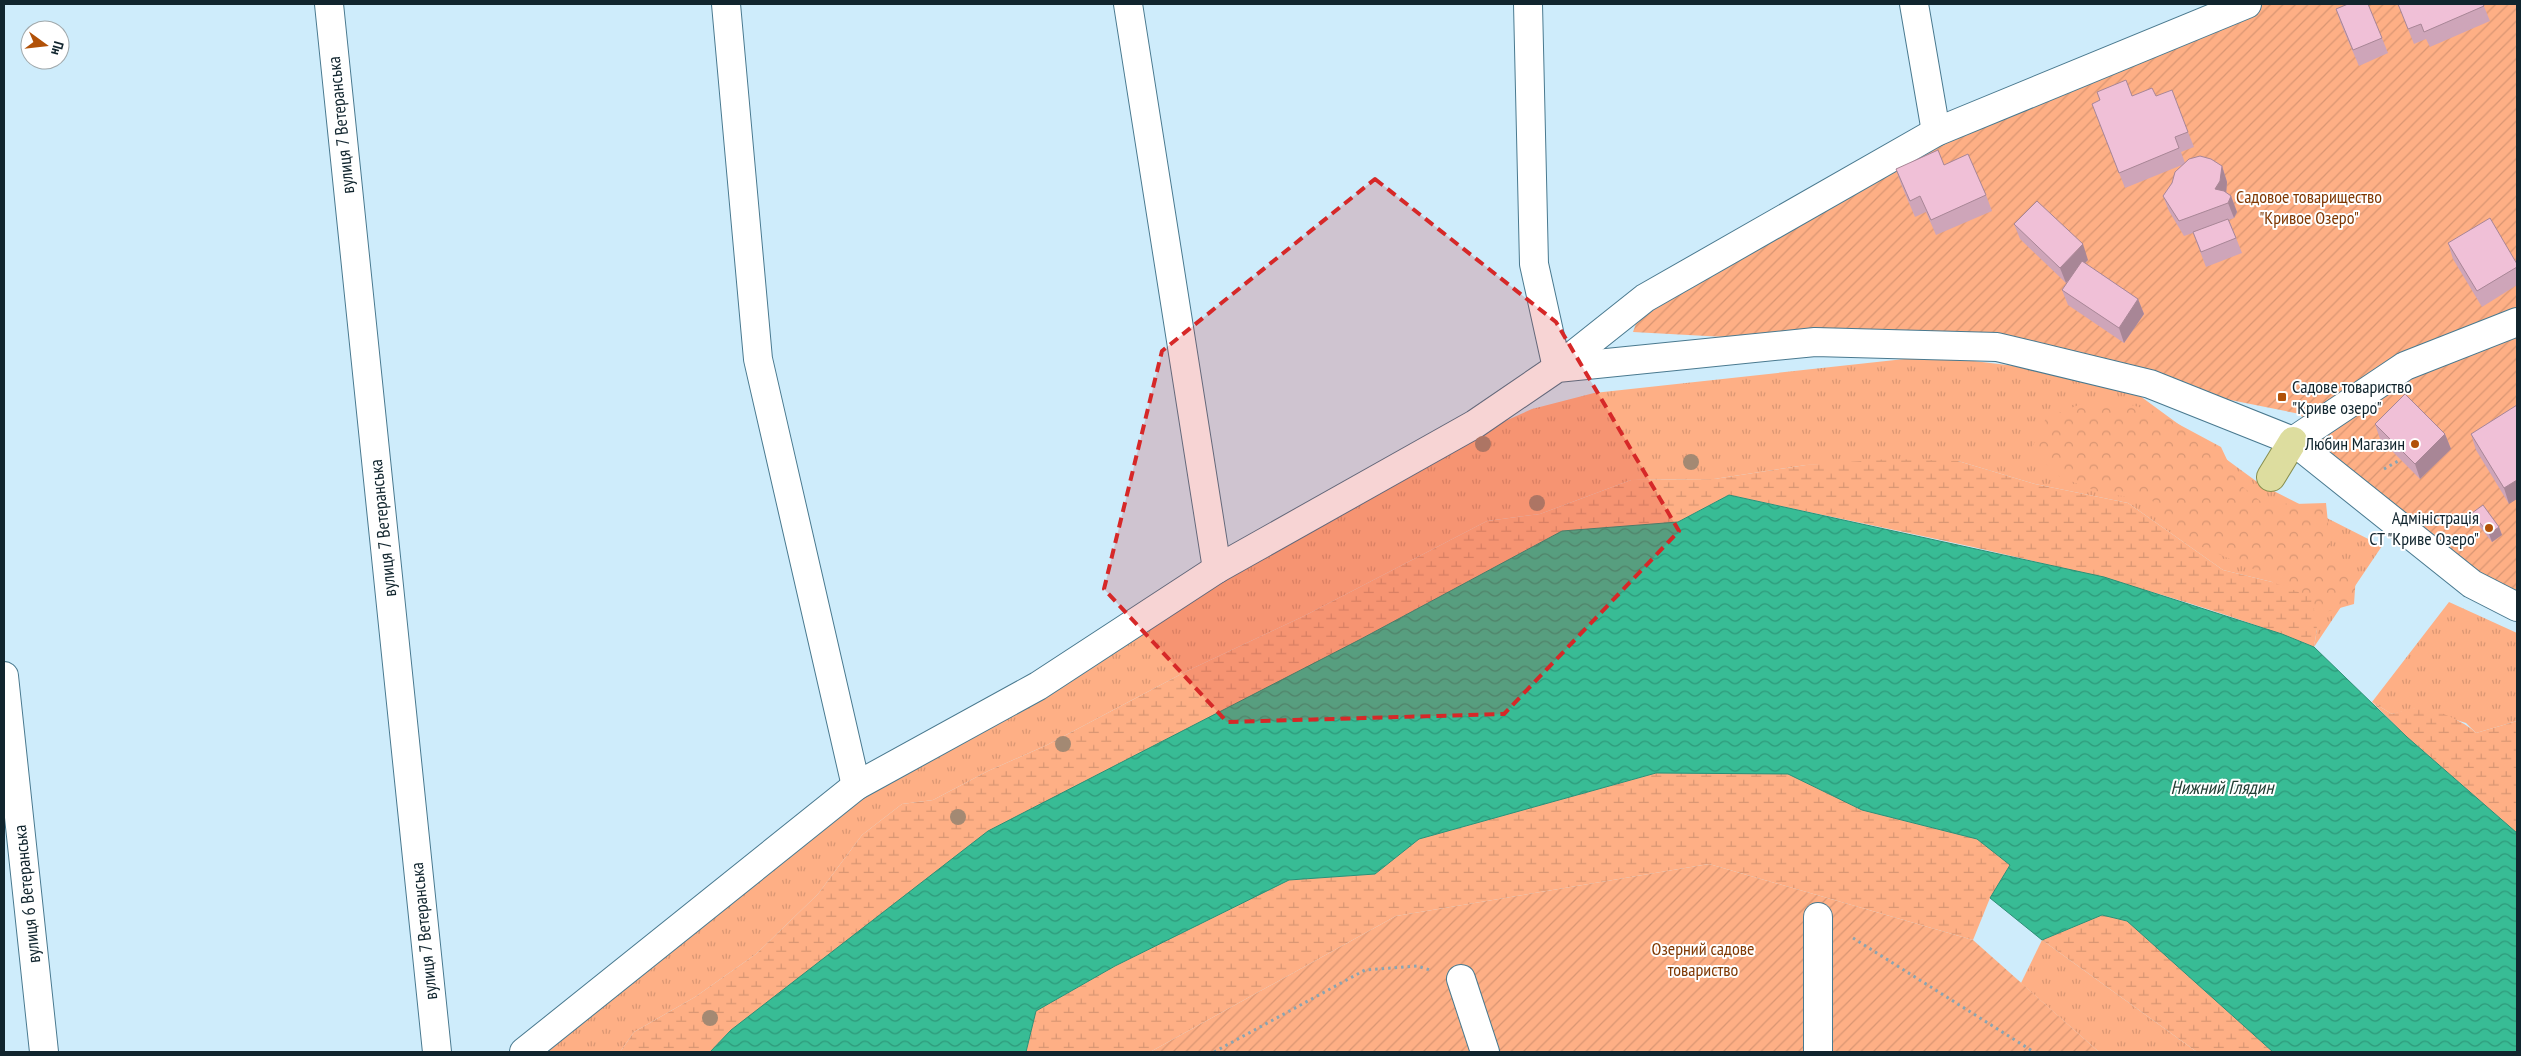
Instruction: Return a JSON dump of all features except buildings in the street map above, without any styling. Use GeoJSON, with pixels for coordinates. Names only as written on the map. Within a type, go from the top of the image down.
{"type":"FeatureCollection","features":[{"type":"Feature","properties":{"kind":"main road"},"geometry":{"type":"LineString","coordinates":[[2271,478],[2293,442]]}},
{"type":"Feature","properties":{"kind":"street","name":"вулиця 7 Ветеранська"},"geometry":{"type":"LineString","coordinates":[[329,4],[437,1052]]}},
{"type":"Feature","properties":{"kind":"street"},"geometry":{"type":"LineString","coordinates":[[726,4],[758,359],[856,786]]}},
{"type":"Feature","properties":{"kind":"street"},"geometry":{"type":"LineString","coordinates":[[1128,4],[1217,569]]}},
{"type":"Feature","properties":{"kind":"street"},"geometry":{"type":"LineString","coordinates":[[1528,4],[1534,264],[1557,368]]}},
{"type":"Feature","properties":{"kind":"street"},"geometry":{"type":"LineString","coordinates":[[1914,4],[1936,132]]}},
{"type":"Feature","properties":{"kind":"street"},"geometry":{"type":"LineString","coordinates":[[524,1052],[856,786],[1038,686],[1217,569],[1475,424],[1557,368],[1645,298],[1936,132],[2247,4]]}},
{"type":"Feature","properties":{"kind":"street"},"geometry":{"type":"LineString","coordinates":[[2293,442],[2405,366],[2517,322]]}},
{"type":"Feature","properties":{"kind":"street"},"geometry":{"type":"LineString","coordinates":[[1557,368],[1815,342],[1997,347],[2150,384],[2293,442],[2472,584],[2517,607]]}},
{"type":"Feature","properties":{"kind":"street","name":"вулиця 6 Ветеранська"},"geometry":{"type":"LineString","coordinates":[[4,676],[44,1052]]}},
{"type":"Feature","properties":{"kind":"street"},"geometry":{"type":"LineString","coordinates":[[1818,917],[1818,1052]]}},
{"type":"Feature","properties":{"kind":"street"},"geometry":{"type":"LineString","coordinates":[[1461,979],[1485,1052]]}},
{"type":"Feature","properties":{"kind":"path"},"geometry":{"type":"LineString","coordinates":[[1818,917],[2034,1052]]}},
{"type":"Feature","properties":{"kind":"path"},"geometry":{"type":"LineString","coordinates":[[1214,1052],[1365,970],[1417,966],[1461,979]]}},
{"type":"Feature","properties":{"kind":"highlighted area"},"geometry":{"type":"Polygon","coordinates":[[[1375,179],[1556,322],[1679,531],[1504,714],[1227,722],[1104,589],[1162,351],[1375,179]]]}},
{"type":"Feature","properties":{"kind":"green space","name":"Садовое товарищество \"Кривое Озеро\""},"geometry":{"type":"Polygon","coordinates":[[[2247,4],[2517,4],[2517,607],[2355,491],[2300,414],[2150,384],[1997,347],[1815,342],[1633,332],[1645,298],[1825,195],[2247,4]]]}},
{"type":"Feature","properties":{"kind":"green space"},"geometry":{"type":"Polygon","coordinates":[[[1932,356],[2032,368],[2136,393],[2260,484],[2382,546],[2314,647],[2317,629],[2272,582],[2223,570],[2128,503],[2035,484],[1958,461],[1806,465],[1714,479],[1631,480],[1540,514],[1487,521],[1304,616],[1187,671],[1047,745],[988,771],[933,800],[902,804],[862,835],[818,894],[756,954],[695,997],[634,1032],[620,1052],[538,1052],[757,860],[1411,463],[1532,409],[1594,393],[1932,356]]]}},
{"type":"Feature","properties":{"kind":"green space"},"geometry":{"type":"Polygon","coordinates":[[[2120,402],[2154,411],[2221,447],[2238,483],[2265,505],[2326,503],[2331,553],[2356,575],[2354,604],[2322,613],[2289,594],[2272,577],[2202,547],[2170,525],[2151,499],[2104,494],[2060,477],[2031,450],[2046,418],[2081,404],[2120,402]]]}},
{"type":"Feature","properties":{"kind":"green space"},"geometry":{"type":"Polygon","coordinates":[[[1890,459],[1958,461],[2035,484],[2128,503],[2223,570],[2272,582],[2312,597],[2317,629],[2314,647],[2243,621],[2098,577],[1951,542],[1729,495],[1678,522],[1562,531],[1361,639],[731,1030],[710,1052],[620,1052],[634,1032],[695,997],[756,954],[818,894],[862,835],[902,804],[933,800],[988,771],[1047,745],[1187,671],[1304,616],[1487,521],[1540,514],[1631,480],[1714,479],[1806,465],[1890,459]]]}},
{"type":"Feature","properties":{"kind":"green space"},"geometry":{"type":"Polygon","coordinates":[[[2449,602],[2517,633],[2517,721],[2476,733],[2466,723],[2417,708],[2392,714],[2372,702],[2449,602]]]}},
{"type":"Feature","properties":{"kind":"green space"},"geometry":{"type":"Polygon","coordinates":[[[2372,702],[2392,714],[2415,708],[2439,712],[2476,733],[2517,721],[2517,833],[2407,737],[2372,702]]]}},
{"type":"Feature","properties":{"kind":"green space"},"geometry":{"type":"Polygon","coordinates":[[[1656,773],[1788,774],[1862,810],[1977,839],[2010,865],[1990,898],[1973,940],[1709,864],[1396,916],[1150,1052],[1026,1052],[1036,1011],[1115,966],[1289,880],[1375,874],[1419,839],[1656,773]]]}},
{"type":"Feature","properties":{"kind":"green space","name":"Озерний садове товариство"},"geometry":{"type":"Polygon","coordinates":[[[1709,864],[1973,940],[2099,1052],[1150,1052],[1396,916],[1709,864]]]}},
{"type":"Feature","properties":{"kind":"green space"},"geometry":{"type":"Polygon","coordinates":[[[2102,915],[2127,921],[2273,1052],[2197,1052],[2042,940],[2102,915]]]}},
{"type":"Feature","properties":{"kind":"green space"},"geometry":{"type":"Polygon","coordinates":[[[2042,940],[2197,1052],[2099,1052],[2021,983],[2042,940]]]}},
{"type":"Feature","properties":{"kind":"water","name":"Нижний Глядин"},"geometry":{"type":"Polygon","coordinates":[[[1729,495],[2104,577],[2282,634],[2314,647],[2407,737],[2517,833],[2517,1052],[2273,1052],[2127,921],[2102,915],[2042,940],[1990,898],[2010,865],[1977,839],[1862,810],[1788,774],[1656,773],[1419,839],[1375,874],[1289,880],[1115,966],[1036,1011],[1026,1052],[710,1052],[731,1030],[988,831],[1361,639],[1562,531],[1678,522],[1729,495]]]}},
{"type":"Feature","properties":{"kind":"place","name":"Садове товариство \"Криве озеро\""},"geometry":{"type":"Point","coordinates":[2282,397]}},
{"type":"Feature","properties":{"kind":"place","name":"Любин Магазин"},"geometry":{"type":"Point","coordinates":[2415,444]}},
{"type":"Feature","properties":{"kind":"place","name":"Адміністрація СТ \"Криве Озеро\""},"geometry":{"type":"Point","coordinates":[2489,528]}}]}
